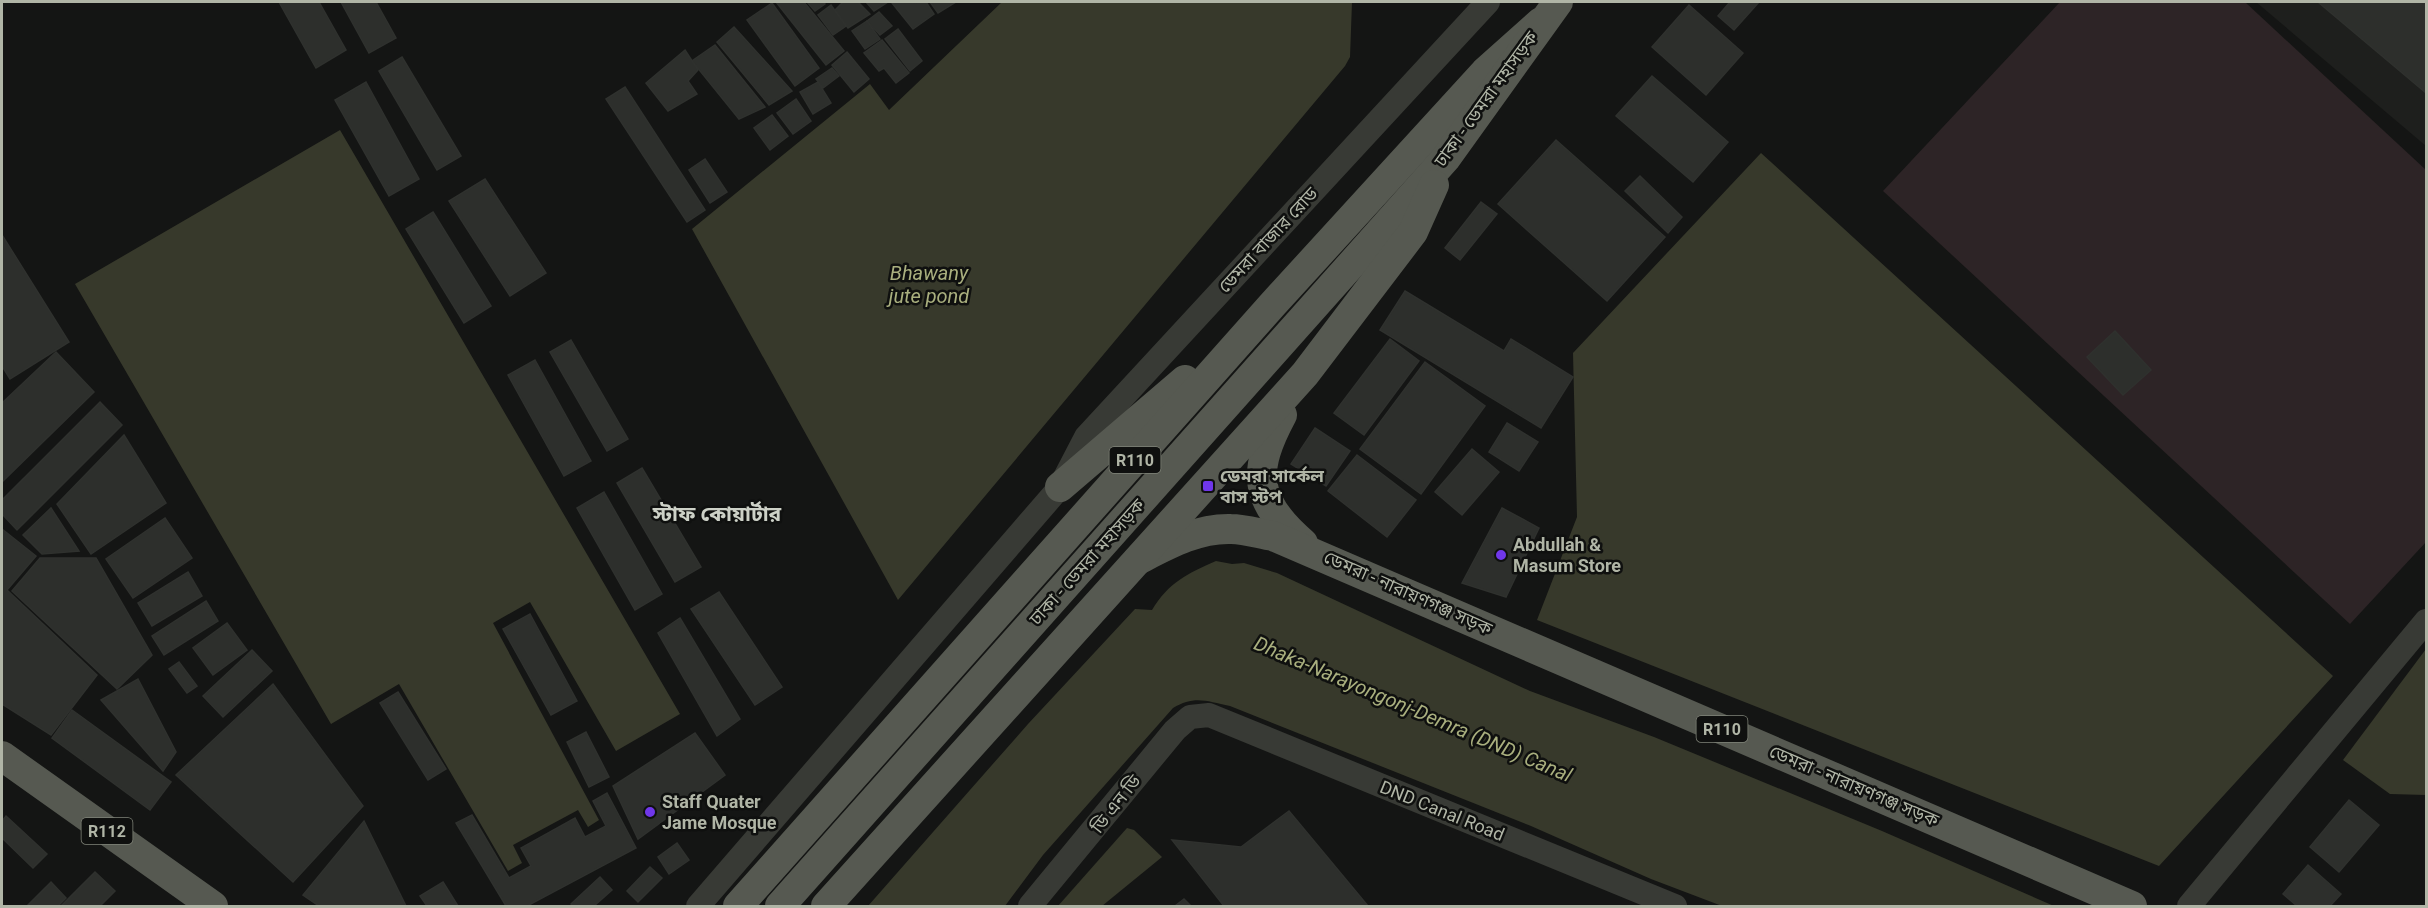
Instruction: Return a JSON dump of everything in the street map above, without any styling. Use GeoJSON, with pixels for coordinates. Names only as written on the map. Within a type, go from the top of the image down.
{"type":"FeatureCollection","features":[{"type":"Feature","properties":{"kind":"main road","name":"ঢাকা - ডেমরা মহাসড়ক"},"geometry":{"type":"LineString","coordinates":[[780,906],[1446,158],[1550,12]]}},
{"type":"Feature","properties":{"kind":"main road","name":"ঢাকা - ডেমরা মহাসড়ক"},"geometry":{"type":"LineString","coordinates":[[738,906],[1273,304],[1485,72],[1550,12]]}},
{"type":"Feature","properties":{"kind":"main road"},"geometry":{"type":"LineString","coordinates":[[826,906],[1305,374],[1413,232],[1446,158]]}},
{"type":"Feature","properties":{"kind":"main road"},"geometry":{"type":"LineString","coordinates":[[1060,487],[1273,304]]}},
{"type":"Feature","properties":{"kind":"main road","name":"ডেমরা - নারায়ণগঞ্জ সড়ক"},"geometry":{"type":"LineString","coordinates":[[1305,374],[1266,446],[1263,485],[1269,507],[1282,524],[1312,551]]}},
{"type":"Feature","properties":{"kind":"main road","name":"ডেমরা - নারায়ণগঞ্জ সড়ক"},"geometry":{"type":"LineString","coordinates":[[1138,560],[1181,538],[1209,531],[1232,529],[1273,536],[2132,906]]}},
{"type":"Feature","properties":{"kind":"main road","name":"R112"},"geometry":{"type":"LineString","coordinates":[[2,756],[213,906]]}},
{"type":"Feature","properties":{"kind":"street","name":"ডেমরা বাজার রোড"},"geometry":{"type":"LineString","coordinates":[[698,906],[1060,487],[1086,437],[1488,2]]}},
{"type":"Feature","properties":{"kind":"street"},"geometry":{"type":"LineString","coordinates":[[2189,906],[2427,621]]}},
{"type":"Feature","properties":{"kind":"street","name":"ডি এন ডি"},"geometry":{"type":"LineString","coordinates":[[1030,906],[1175,730],[1190,717],[1209,715]]}},
{"type":"Feature","properties":{"kind":"street","name":"DND Canal Road"},"geometry":{"type":"LineString","coordinates":[[1209,715],[1675,906]]}},
{"type":"Feature","properties":{"kind":"shaded area"},"geometry":{"type":"Polygon","coordinates":[[[2060,2],[2245,2],[2426,170],[2426,542],[2350,624],[1883,191],[2060,2]]]}},
{"type":"Feature","properties":{"kind":"shaded area"},"geometry":{"type":"Polygon","coordinates":[[[2256,2],[2426,2],[2426,146],[2256,2]]]}},
{"type":"Feature","properties":{"kind":"water","name":"Bhawany jute pond"},"geometry":{"type":"Polygon","coordinates":[[[1002,2],[1352,2],[1350,57],[1345,66],[898,600],[692,229],[870,84],[889,110],[1002,2]]]}},
{"type":"Feature","properties":{"kind":"water"},"geometry":{"type":"Polygon","coordinates":[[[340,130],[680,714],[616,751],[530,602],[493,623],[599,820],[588,827],[578,810],[513,845],[522,863],[508,871],[399,684],[331,724],[75,284],[340,130]]]}},
{"type":"Feature","properties":{"kind":"water"},"geometry":{"type":"Polygon","coordinates":[[[1761,153],[2333,676],[2159,866],[1537,620],[1577,517],[1573,353],[1761,153]]]}},
{"type":"Feature","properties":{"kind":"water","name":"Dhaka-Narayongonj-Demra (DND) Canal"},"geometry":{"type":"Polygon","coordinates":[[[1216,561],[1232,564],[1244,563],[1277,573],[1530,691],[1654,737],[1882,831],[2054,906],[1722,906],[1651,879],[1531,826],[1230,706],[1194,700],[1173,708],[1043,855],[1005,906],[868,906],[1028,724],[1135,609],[1152,610],[1172,586],[1196,570],[1216,561]]]}},
{"type":"Feature","properties":{"kind":"water"},"geometry":{"type":"Polygon","coordinates":[[[2426,649],[2426,795],[2390,794],[2343,760],[2426,649]]]}},
{"type":"Feature","properties":{"kind":"water"},"geometry":{"type":"Polygon","coordinates":[[[1127,828],[1134,830],[1162,857],[1102,906],[1058,906],[1127,828]]]}},
{"type":"Feature","properties":{"kind":"building"},"geometry":{"type":"Polygon","coordinates":[[[279,2],[319,2],[346,50],[316,68],[279,2]]]}},
{"type":"Feature","properties":{"kind":"building"},"geometry":{"type":"Polygon","coordinates":[[[341,2],[376,2],[396,38],[369,53],[341,2]]]}},
{"type":"Feature","properties":{"kind":"building"},"geometry":{"type":"Polygon","coordinates":[[[776,2],[804,2],[844,51],[826,65],[776,2]]]}},
{"type":"Feature","properties":{"kind":"building"},"geometry":{"type":"Polygon","coordinates":[[[807,2],[823,2],[825,4],[815,11],[807,2]]]}},
{"type":"Feature","properties":{"kind":"building"},"geometry":{"type":"Polygon","coordinates":[[[843,2],[858,2],[870,14],[848,28],[835,10],[843,2]]]}},
{"type":"Feature","properties":{"kind":"building"},"geometry":{"type":"Polygon","coordinates":[[[866,2],[888,2],[874,11],[866,2]]]}},
{"type":"Feature","properties":{"kind":"building"},"geometry":{"type":"Polygon","coordinates":[[[926,2],[934,14],[913,29],[892,3],[926,2]]]}},
{"type":"Feature","properties":{"kind":"building"},"geometry":{"type":"Polygon","coordinates":[[[930,2],[956,2],[938,13],[930,2]]]}},
{"type":"Feature","properties":{"kind":"building"},"geometry":{"type":"Polygon","coordinates":[[[1730,2],[1759,2],[1734,30],[1718,16],[1730,2]]]}},
{"type":"Feature","properties":{"kind":"building"},"geometry":{"type":"Polygon","coordinates":[[[2318,2],[2426,2],[2426,93],[2318,2]]]}},
{"type":"Feature","properties":{"kind":"building"},"geometry":{"type":"Polygon","coordinates":[[[772,3],[819,68],[795,86],[747,20],[772,3]]]}},
{"type":"Feature","properties":{"kind":"building"},"geometry":{"type":"Polygon","coordinates":[[[831,5],[846,26],[833,35],[818,15],[831,5]]]}},
{"type":"Feature","properties":{"kind":"building"},"geometry":{"type":"Polygon","coordinates":[[[1689,5],[1743,53],[1706,95],[1652,47],[1689,5]]]}},
{"type":"Feature","properties":{"kind":"building"},"geometry":{"type":"Polygon","coordinates":[[[879,12],[892,26],[880,35],[867,21],[879,12]]]}},
{"type":"Feature","properties":{"kind":"building"},"geometry":{"type":"Polygon","coordinates":[[[867,21],[880,39],[865,49],[852,31],[867,21]]]}},
{"type":"Feature","properties":{"kind":"building"},"geometry":{"type":"Polygon","coordinates":[[[734,27],[792,91],[769,105],[717,42],[734,27]]]}},
{"type":"Feature","properties":{"kind":"building"},"geometry":{"type":"Polygon","coordinates":[[[898,29],[922,61],[910,71],[885,39],[898,29]]]}},
{"type":"Feature","properties":{"kind":"building"},"geometry":{"type":"Polygon","coordinates":[[[882,40],[909,73],[896,83],[884,68],[879,71],[864,53],[882,40]]]}},
{"type":"Feature","properties":{"kind":"building"},"geometry":{"type":"Polygon","coordinates":[[[715,45],[765,107],[739,119],[692,61],[715,45]]]}},
{"type":"Feature","properties":{"kind":"building"},"geometry":{"type":"Polygon","coordinates":[[[685,50],[698,70],[688,81],[697,94],[668,111],[646,83],[685,50]]]}},
{"type":"Feature","properties":{"kind":"building"},"geometry":{"type":"Polygon","coordinates":[[[847,52],[869,79],[854,92],[832,65],[847,52]]]}},
{"type":"Feature","properties":{"kind":"building"},"geometry":{"type":"Polygon","coordinates":[[[402,57],[461,156],[437,170],[379,71],[402,57]]]}},
{"type":"Feature","properties":{"kind":"building"},"geometry":{"type":"Polygon","coordinates":[[[832,68],[839,76],[823,88],[816,79],[832,68]]]}},
{"type":"Feature","properties":{"kind":"building"},"geometry":{"type":"Polygon","coordinates":[[[1652,76],[1728,142],[1693,182],[1616,116],[1652,76]]]}},
{"type":"Feature","properties":{"kind":"building"},"geometry":{"type":"Polygon","coordinates":[[[366,82],[419,179],[389,196],[335,100],[366,82]]]}},
{"type":"Feature","properties":{"kind":"building"},"geometry":{"type":"Polygon","coordinates":[[[818,82],[831,103],[813,114],[800,92],[818,82]]]}},
{"type":"Feature","properties":{"kind":"building"},"geometry":{"type":"Polygon","coordinates":[[[625,87],[705,210],[687,222],[606,99],[625,87]]]}},
{"type":"Feature","properties":{"kind":"building"},"geometry":{"type":"Polygon","coordinates":[[[796,99],[811,121],[793,134],[777,113],[796,99]]]}},
{"type":"Feature","properties":{"kind":"building"},"geometry":{"type":"Polygon","coordinates":[[[772,115],[788,136],[770,150],[754,128],[772,115]]]}},
{"type":"Feature","properties":{"kind":"building"},"geometry":{"type":"Polygon","coordinates":[[[1556,140],[1665,237],[1607,301],[1498,204],[1556,140]]]}},
{"type":"Feature","properties":{"kind":"building"},"geometry":{"type":"Polygon","coordinates":[[[705,159],[727,192],[710,203],[689,170],[705,159]]]}},
{"type":"Feature","properties":{"kind":"building"},"geometry":{"type":"Polygon","coordinates":[[[1640,176],[1682,217],[1668,233],[1625,191],[1640,176]]]}},
{"type":"Feature","properties":{"kind":"building"},"geometry":{"type":"Polygon","coordinates":[[[485,179],[546,273],[510,296],[449,201],[485,179]]]}},
{"type":"Feature","properties":{"kind":"building"},"geometry":{"type":"Polygon","coordinates":[[[1481,202],[1497,214],[1460,260],[1445,248],[1481,202]]]}},
{"type":"Feature","properties":{"kind":"building"},"geometry":{"type":"Polygon","coordinates":[[[433,212],[491,306],[464,323],[406,229],[433,212]]]}},
{"type":"Feature","properties":{"kind":"building"},"geometry":{"type":"Polygon","coordinates":[[[2,235],[69,342],[10,379],[2,366],[2,235]]]}},
{"type":"Feature","properties":{"kind":"building"},"geometry":{"type":"Polygon","coordinates":[[[1405,291],[1504,351],[1511,339],[1573,377],[1541,428],[1380,330],[1405,291]]]}},
{"type":"Feature","properties":{"kind":"building"},"geometry":{"type":"Polygon","coordinates":[[[2115,331],[2151,370],[2123,395],[2087,357],[2115,331]]]}},
{"type":"Feature","properties":{"kind":"building"},"geometry":{"type":"Polygon","coordinates":[[[1390,339],[1419,361],[1364,435],[1334,413],[1390,339]]]}},
{"type":"Feature","properties":{"kind":"building"},"geometry":{"type":"Polygon","coordinates":[[[571,340],[628,439],[607,451],[550,352],[571,340]]]}},
{"type":"Feature","properties":{"kind":"building"},"geometry":{"type":"Polygon","coordinates":[[[56,352],[94,392],[2,482],[2,403],[56,352]]]}},
{"type":"Feature","properties":{"kind":"building"},"geometry":{"type":"Polygon","coordinates":[[[535,360],[591,461],[564,476],[508,375],[535,360]]]}},
{"type":"Feature","properties":{"kind":"building"},"geometry":{"type":"Polygon","coordinates":[[[1425,362],[1485,406],[1421,494],[1360,449],[1425,362]]]}},
{"type":"Feature","properties":{"kind":"building"},"geometry":{"type":"Polygon","coordinates":[[[100,402],[122,425],[17,530],[2,514],[2,500],[100,402]]]}},
{"type":"Feature","properties":{"kind":"building"},"geometry":{"type":"Polygon","coordinates":[[[1507,423],[1538,442],[1519,471],[1489,452],[1507,423]]]}},
{"type":"Feature","properties":{"kind":"building"},"geometry":{"type":"Polygon","coordinates":[[[1315,428],[1350,451],[1326,486],[1291,464],[1315,428]]]}},
{"type":"Feature","properties":{"kind":"building"},"geometry":{"type":"Polygon","coordinates":[[[124,435],[166,503],[91,554],[57,504],[124,435]]]}},
{"type":"Feature","properties":{"kind":"building"},"geometry":{"type":"Polygon","coordinates":[[[1472,449],[1499,472],[1462,515],[1435,492],[1472,449]]]}},
{"type":"Feature","properties":{"kind":"building"},"geometry":{"type":"Polygon","coordinates":[[[1357,455],[1416,500],[1387,537],[1328,491],[1357,455]]]}},
{"type":"Feature","properties":{"kind":"building"},"geometry":{"type":"Polygon","coordinates":[[[642,468],[701,567],[675,582],[617,483],[642,468]]]}},
{"type":"Feature","properties":{"kind":"building"},"geometry":{"type":"Polygon","coordinates":[[[604,492],[662,594],[635,610],[577,508],[604,492]]]}},
{"type":"Feature","properties":{"kind":"building"},"geometry":{"type":"Polygon","coordinates":[[[51,508],[79,551],[42,554],[23,535],[51,508]]]}},
{"type":"Feature","properties":{"kind":"building","name":"Abdullah & Masum Store"},"geometry":{"type":"Polygon","coordinates":[[[1502,508],[1539,528],[1506,597],[1462,583],[1502,508]]]}},
{"type":"Feature","properties":{"kind":"building"},"geometry":{"type":"Polygon","coordinates":[[[165,518],[192,558],[133,598],[106,559],[165,518]]]}},
{"type":"Feature","properties":{"kind":"building"},"geometry":{"type":"Polygon","coordinates":[[[2,529],[36,556],[7,590],[97,675],[51,735],[2,704],[2,529]]]}},
{"type":"Feature","properties":{"kind":"building"},"geometry":{"type":"Polygon","coordinates":[[[40,558],[96,558],[152,655],[117,689],[12,591],[40,558]]]}},
{"type":"Feature","properties":{"kind":"building"},"geometry":{"type":"Polygon","coordinates":[[[188,572],[202,596],[152,626],[138,603],[188,572]]]}},
{"type":"Feature","properties":{"kind":"building"},"geometry":{"type":"Polygon","coordinates":[[[719,592],[782,687],[755,705],[691,609],[719,592]]]}},
{"type":"Feature","properties":{"kind":"building"},"geometry":{"type":"Polygon","coordinates":[[[206,601],[218,621],[164,655],[152,636],[206,601]]]}},
{"type":"Feature","properties":{"kind":"building"},"geometry":{"type":"Polygon","coordinates":[[[530,614],[577,701],[551,715],[503,629],[530,614]]]}},
{"type":"Feature","properties":{"kind":"building"},"geometry":{"type":"Polygon","coordinates":[[[680,618],[740,719],[717,736],[658,633],[680,618]]]}},
{"type":"Feature","properties":{"kind":"building"},"geometry":{"type":"Polygon","coordinates":[[[227,623],[247,650],[213,675],[193,648],[227,623]]]}},
{"type":"Feature","properties":{"kind":"building"},"geometry":{"type":"Polygon","coordinates":[[[252,650],[272,671],[223,717],[203,696],[252,650]]]}},
{"type":"Feature","properties":{"kind":"building"},"geometry":{"type":"Polygon","coordinates":[[[179,662],[197,686],[187,693],[169,669],[179,662]]]}},
{"type":"Feature","properties":{"kind":"building"},"geometry":{"type":"Polygon","coordinates":[[[138,679],[176,752],[163,771],[101,700],[138,679]]]}},
{"type":"Feature","properties":{"kind":"building"},"geometry":{"type":"Polygon","coordinates":[[[273,684],[363,806],[293,882],[176,775],[273,684]]]}},
{"type":"Feature","properties":{"kind":"building"},"geometry":{"type":"Polygon","coordinates":[[[398,692],[446,769],[428,780],[380,703],[398,692]]]}},
{"type":"Feature","properties":{"kind":"building"},"geometry":{"type":"Polygon","coordinates":[[[72,710],[171,782],[150,810],[52,738],[72,710]]]}},
{"type":"Feature","properties":{"kind":"building"},"geometry":{"type":"Polygon","coordinates":[[[586,732],[609,777],[589,787],[567,742],[586,732]]]}},
{"type":"Feature","properties":{"kind":"building","name":"Staff Quater Jame Mosque"},"geometry":{"type":"Polygon","coordinates":[[[695,733],[725,775],[638,839],[613,786],[695,733]]]}},
{"type":"Feature","properties":{"kind":"building"},"geometry":{"type":"Polygon","coordinates":[[[607,793],[636,848],[527,906],[506,906],[456,823],[472,815],[509,878],[531,866],[521,848],[575,818],[585,837],[606,826],[593,801],[607,793]]]}},
{"type":"Feature","properties":{"kind":"building"},"geometry":{"type":"Polygon","coordinates":[[[2349,800],[2379,825],[2339,872],[2310,847],[2349,800]]]}},
{"type":"Feature","properties":{"kind":"building"},"geometry":{"type":"Polygon","coordinates":[[[1289,811],[1368,906],[1224,906],[1172,840],[1241,847],[1289,811]]]}},
{"type":"Feature","properties":{"kind":"building"},"geometry":{"type":"Polygon","coordinates":[[[6,816],[47,854],[33,868],[2,838],[2,821],[6,816]]]}},
{"type":"Feature","properties":{"kind":"building"},"geometry":{"type":"Polygon","coordinates":[[[364,821],[406,906],[319,906],[303,895],[364,821]]]}},
{"type":"Feature","properties":{"kind":"building"},"geometry":{"type":"Polygon","coordinates":[[[677,843],[689,860],[669,874],[658,857],[677,843]]]}},
{"type":"Feature","properties":{"kind":"building"},"geometry":{"type":"Polygon","coordinates":[[[2308,865],[2341,894],[2330,906],[2297,906],[2283,894],[2308,865]]]}},
{"type":"Feature","properties":{"kind":"building"},"geometry":{"type":"Polygon","coordinates":[[[650,867],[662,878],[638,902],[627,891],[650,867]]]}},
{"type":"Feature","properties":{"kind":"building"},"geometry":{"type":"Polygon","coordinates":[[[95,872],[115,891],[100,906],[61,906],[95,872]]]}},
{"type":"Feature","properties":{"kind":"building"},"geometry":{"type":"Polygon","coordinates":[[[600,877],[612,890],[594,906],[573,906],[571,904],[600,877]]]}},
{"type":"Feature","properties":{"kind":"building"},"geometry":{"type":"Polygon","coordinates":[[[51,882],[66,898],[58,906],[27,906],[51,882]]]}},
{"type":"Feature","properties":{"kind":"building"},"geometry":{"type":"Polygon","coordinates":[[[443,882],[458,906],[427,906],[420,896],[443,882]]]}},
{"type":"Feature","properties":{"kind":"building"},"geometry":{"type":"Polygon","coordinates":[[[1184,899],[1191,906],[1175,906],[1184,899]]]}},
{"type":"Feature","properties":{"kind":"place","name":"ডেমরা সার্কেল বাস স্টপ"},"geometry":{"type":"Point","coordinates":[1208,486]}},
{"type":"Feature","properties":{"kind":"place","name":"Abdullah & Masum Store"},"geometry":{"type":"Point","coordinates":[1501,555]}},
{"type":"Feature","properties":{"kind":"place","name":"Staff Quater Jame Mosque"},"geometry":{"type":"Point","coordinates":[650,812]}},
{"type":"Feature","properties":{"kind":"district","name":"স্টাফ কোয়ার্টার"},"geometry":{"type":"Point","coordinates":[717,514]}}]}
